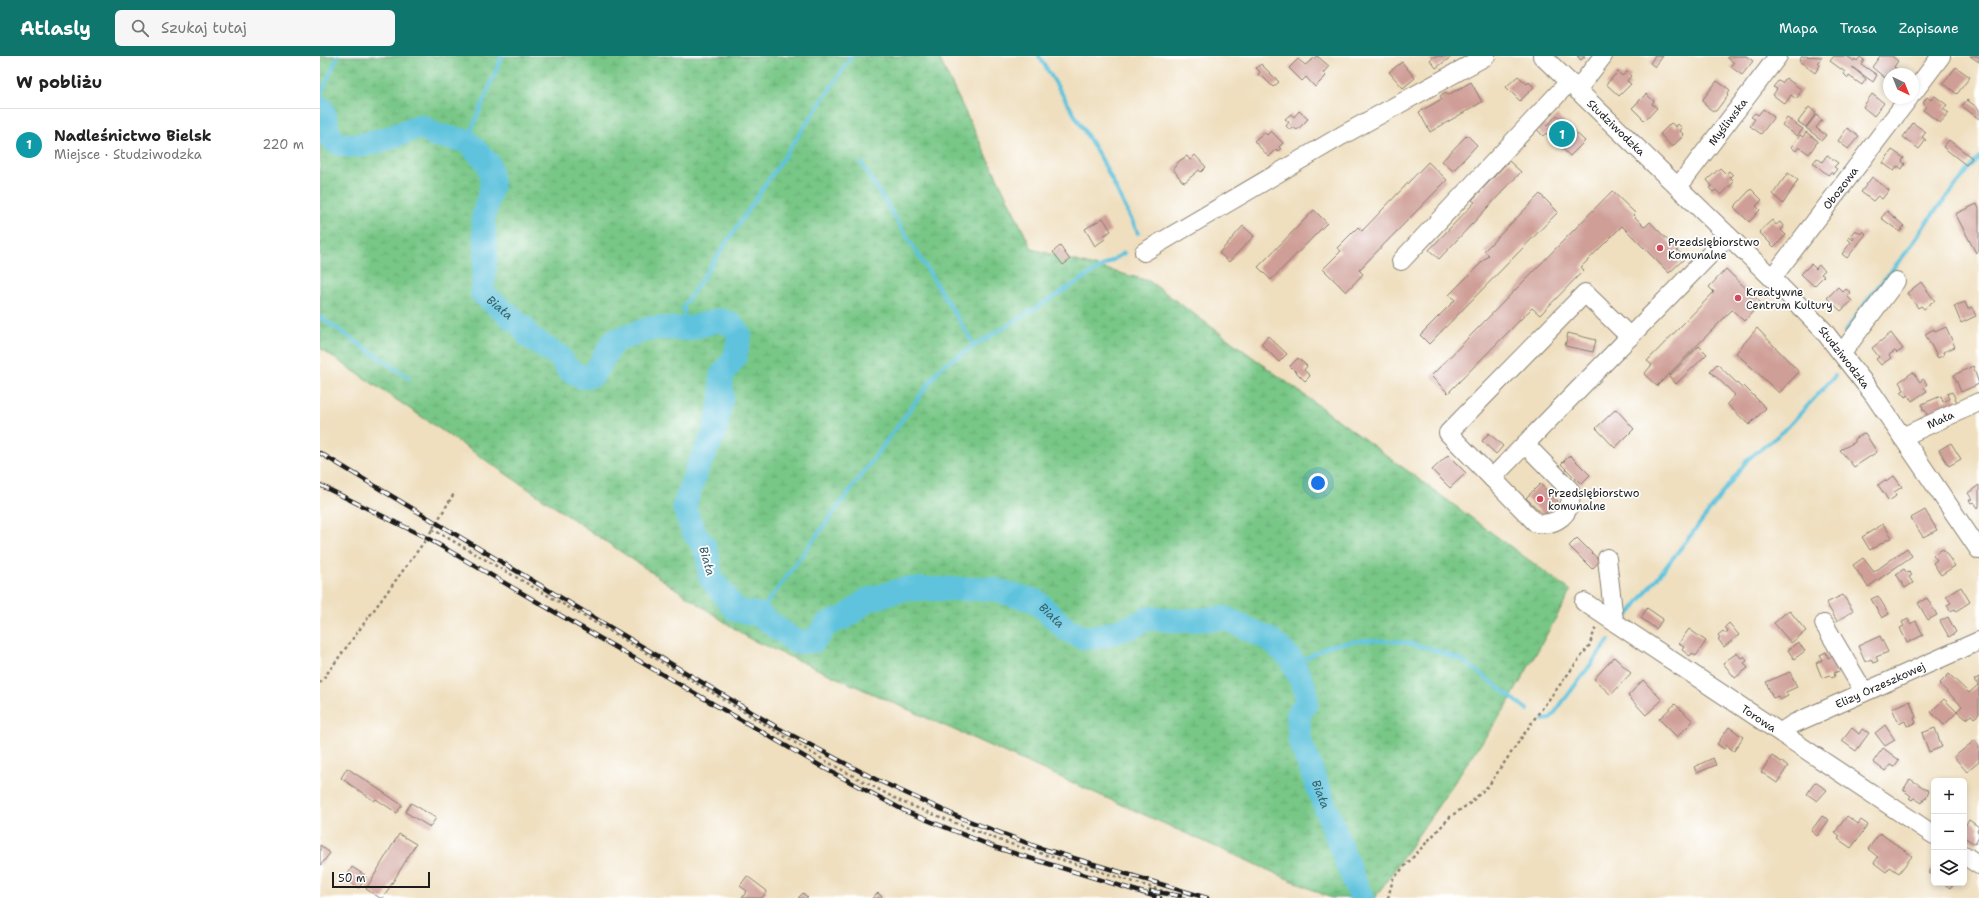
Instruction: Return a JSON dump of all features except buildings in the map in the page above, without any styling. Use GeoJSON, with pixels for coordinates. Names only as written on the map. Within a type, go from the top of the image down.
{"type":"FeatureCollection","features":[{"type":"Feature","properties":{"kind":"street"},"geometry":{"type":"LineString","coordinates":[[1144,252],[1341,136],[1486,56]]}},
{"type":"Feature","properties":{"kind":"street","name":"Studziwodzka"},"geometry":{"type":"LineString","coordinates":[[1542,56],[1772,278],[1822,330],[1842,353],[1873,394],[1979,550]]}},
{"type":"Feature","properties":{"kind":"street"},"geometry":{"type":"LineString","coordinates":[[1401,261],[1603,56]]}},
{"type":"Feature","properties":{"kind":"street","name":"Myśliwska"},"geometry":{"type":"LineString","coordinates":[[1678,187],[1778,56]]}},
{"type":"Feature","properties":{"kind":"street"},"geometry":{"type":"LineString","coordinates":[[1919,85],[1941,56]]}},
{"type":"Feature","properties":{"kind":"street","name":"Obozowa"},"geometry":{"type":"LineString","coordinates":[[1772,278],[1904,104]]}},
{"type":"Feature","properties":{"kind":"street"},"geometry":{"type":"LineString","coordinates":[[1492,478],[1728,236]]}},
{"type":"Feature","properties":{"kind":"street"},"geometry":{"type":"LineString","coordinates":[[1842,353],[1896,281]]}},
{"type":"Feature","properties":{"kind":"street"},"geometry":{"type":"LineString","coordinates":[[1525,444],[1570,490],[1570,503],[1564,514],[1556,522],[1546,525],[1536,523],[1448,433],[1585,294],[1630,337]]}},
{"type":"Feature","properties":{"kind":"street","name":"Mała"},"geometry":{"type":"LineString","coordinates":[[1902,437],[1979,402]]}},
{"type":"Feature","properties":{"kind":"street"},"geometry":{"type":"LineString","coordinates":[[1607,558],[1609,618]]}},
{"type":"Feature","properties":{"kind":"street","name":"Torowa"},"geometry":{"type":"LineString","coordinates":[[1584,602],[1783,733],[1931,833]]}},
{"type":"Feature","properties":{"kind":"street"},"geometry":{"type":"LineString","coordinates":[[1824,624],[1864,692]]}},
{"type":"Feature","properties":{"kind":"street","name":"Elizy Orzeszkowej"},"geometry":{"type":"LineString","coordinates":[[1783,733],[1794,724],[1979,641]]}},
{"type":"Feature","properties":{"kind":"street"},"geometry":{"type":"LineString","coordinates":[[1967,857],[1979,865]]}},
{"type":"Feature","properties":{"kind":"path"},"geometry":{"type":"LineString","coordinates":[[320,683],[427,538],[455,492]]}},
{"type":"Feature","properties":{"kind":"path"},"geometry":{"type":"LineString","coordinates":[[432,529],[615,634],[822,759],[902,802],[1004,842],[1186,898]]}},
{"type":"Feature","properties":{"kind":"path"},"geometry":{"type":"LineString","coordinates":[[1388,898],[1393,879],[1451,816],[1469,804],[1490,785],[1535,718],[1590,646],[1594,630],[1609,618]]}},
{"type":"Feature","properties":{"kind":"green space"},"geometry":{"type":"Polygon","coordinates":[[[320,56],[938,56],[1032,249],[1149,281],[1571,591],[1506,707],[1375,898],[1331,898],[750,639],[320,348],[320,56]]]}},
{"type":"Feature","properties":{"kind":"waterway"},"geometry":{"type":"LineString","coordinates":[[320,96],[338,56]]}},
{"type":"Feature","properties":{"kind":"waterway"},"geometry":{"type":"LineString","coordinates":[[467,141],[502,56]]}},
{"type":"Feature","properties":{"kind":"waterway"},"geometry":{"type":"LineString","coordinates":[[688,329],[683,307],[852,56]]}},
{"type":"Feature","properties":{"kind":"waterway"},"geometry":{"type":"LineString","coordinates":[[1039,56],[1102,160],[1138,233]]}},
{"type":"Feature","properties":{"kind":"waterway","name":"Biała"},"geometry":{"type":"LineString","coordinates":[[320,107],[323,110],[329,135],[339,144],[350,146],[362,145],[388,138],[421,126],[435,135],[467,141],[489,164],[492,184],[483,218],[486,254],[482,293],[524,328],[528,336],[560,357],[568,369],[581,377],[593,375],[614,341],[651,328],[688,329],[719,320],[731,324],[740,335],[735,357],[721,376],[722,397],[714,434],[697,469],[684,507],[693,531],[705,547],[710,577],[736,610],[760,615],[796,642],[814,641],[827,624],[846,617],[867,600],[904,589],[992,589],[1036,601],[1067,630],[1084,638],[1102,636],[1133,626],[1149,618],[1181,621],[1225,618],[1271,640],[1291,659],[1305,688],[1307,702],[1298,714],[1300,741],[1362,898]]}},
{"type":"Feature","properties":{"kind":"waterway"},"geometry":{"type":"LineString","coordinates":[[1845,332],[1872,294],[1909,249],[1928,220],[1979,157]]}},
{"type":"Feature","properties":{"kind":"waterway"},"geometry":{"type":"LineString","coordinates":[[861,163],[975,346]]}},
{"type":"Feature","properties":{"kind":"waterway"},"geometry":{"type":"LineString","coordinates":[[758,615],[942,366],[1124,253]]}},
{"type":"Feature","properties":{"kind":"waterway"},"geometry":{"type":"LineString","coordinates":[[320,317],[409,378]]}},
{"type":"Feature","properties":{"kind":"waterway"},"geometry":{"type":"LineString","coordinates":[[1628,615],[1698,526],[1748,459],[1784,431],[1835,376]]}},
{"type":"Feature","properties":{"kind":"waterway"},"geometry":{"type":"LineString","coordinates":[[1294,665],[1330,645],[1366,640],[1404,642],[1435,650],[1462,660],[1528,710]]}},
{"type":"Feature","properties":{"kind":"waterway"},"geometry":{"type":"LineString","coordinates":[[1543,720],[1550,719],[1609,640]]}},
{"type":"Feature","properties":{"kind":"railway"},"geometry":{"type":"LineString","coordinates":[[320,453],[778,728],[875,779],[956,816],[1040,848],[1207,898]]}},
{"type":"Feature","properties":{"kind":"railway"},"geometry":{"type":"LineString","coordinates":[[320,485],[427,538],[824,768],[907,812],[997,848],[1160,898]]}},
{"type":"Feature","properties":{"kind":"railway"},"geometry":{"type":"LineString","coordinates":[[1151,891],[1180,896]]}},
{"type":"Feature","properties":{"kind":"place","name":"Nadleśnictwo Bielsk"},"geometry":{"type":"Point","coordinates":[1562,134]}},
{"type":"Feature","properties":{"kind":"place","name":"Przedsiębiorstwo Komunalne"},"geometry":{"type":"Point","coordinates":[1660,248]}},
{"type":"Feature","properties":{"kind":"place","name":"Kreatywne Centrum Kultury"},"geometry":{"type":"Point","coordinates":[1738,298]}},
{"type":"Feature","properties":{"kind":"place","name":"Przedsiębiorstwo komunalne"},"geometry":{"type":"Point","coordinates":[1540,499]}}]}
